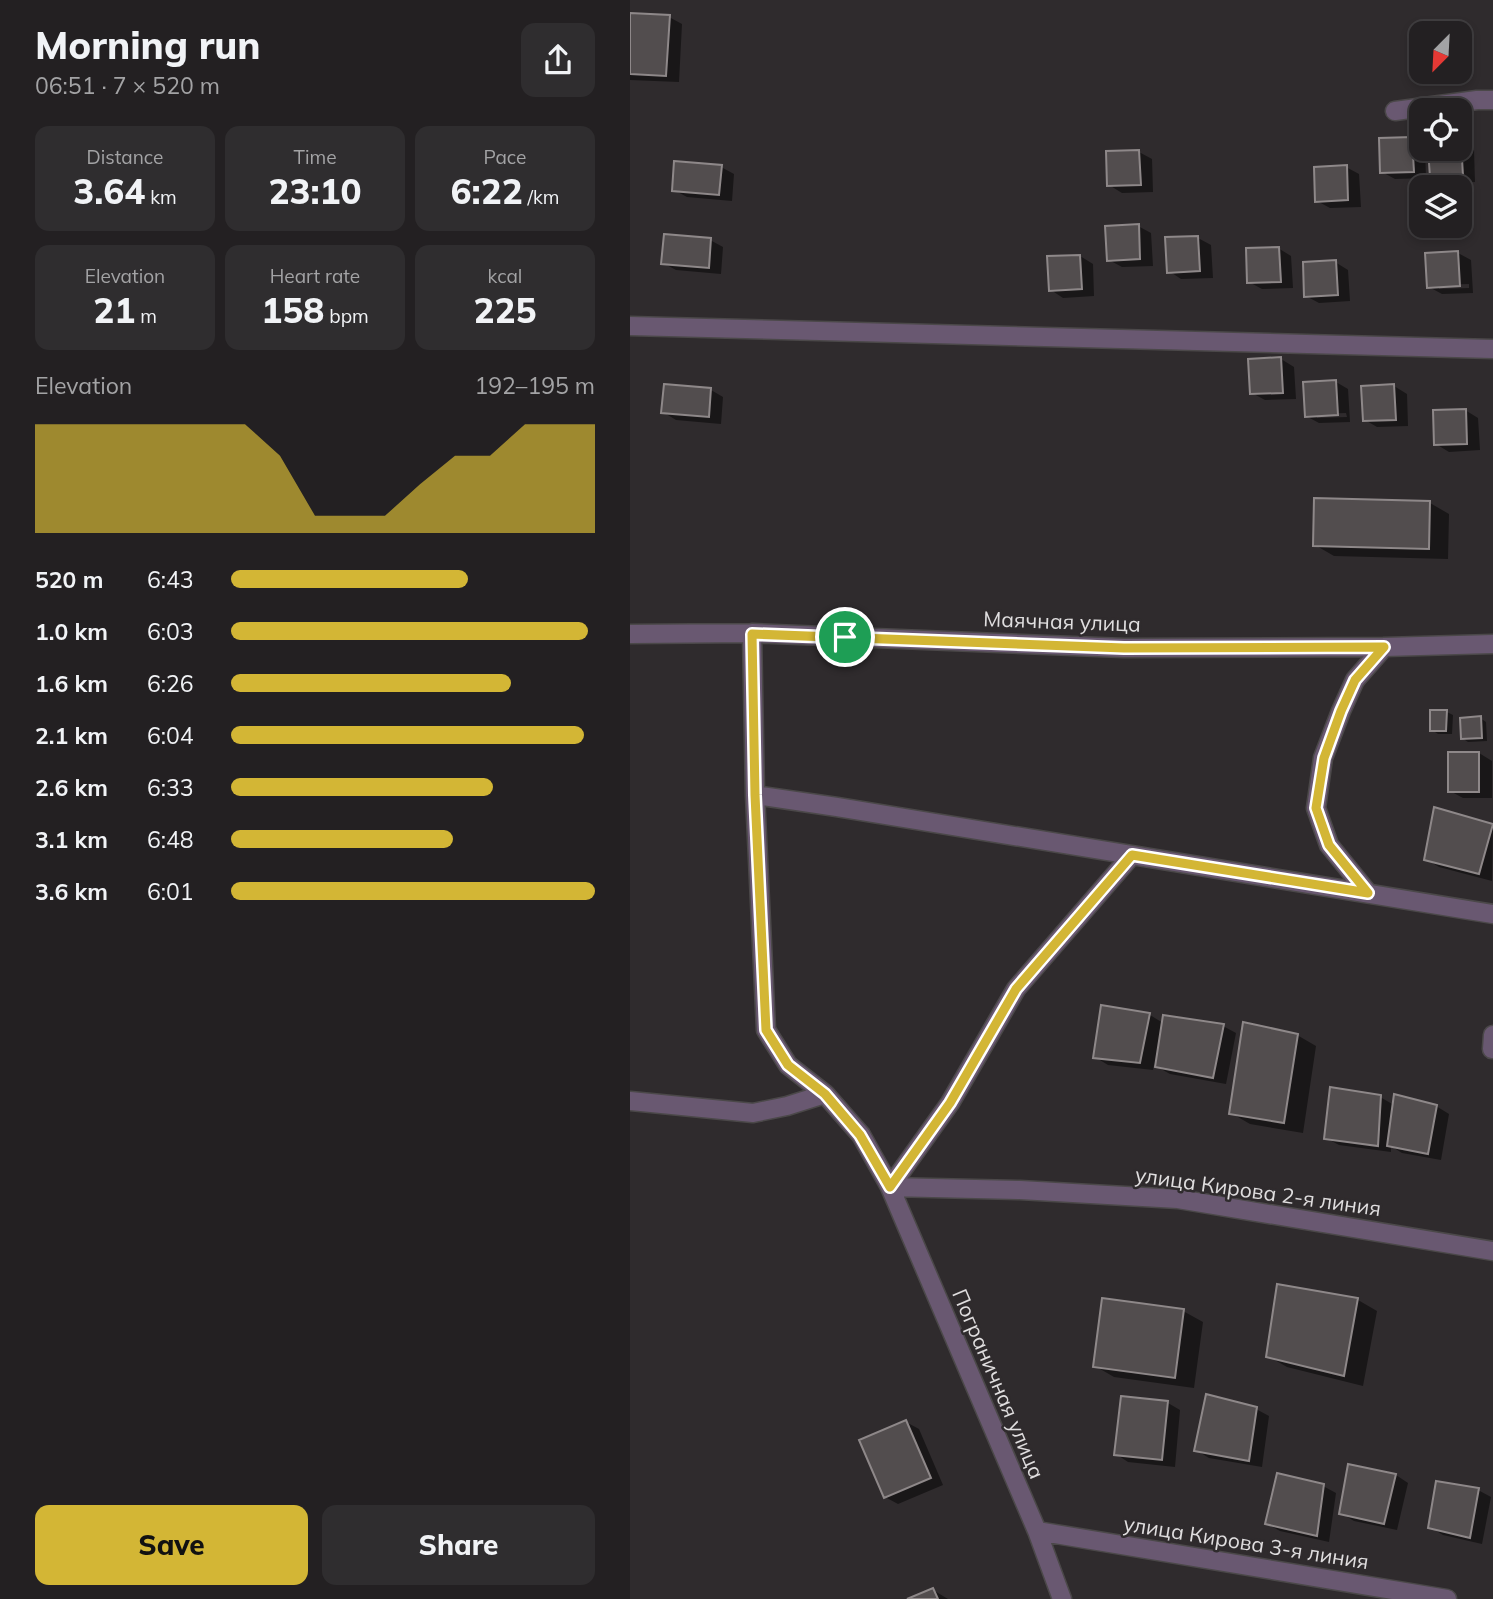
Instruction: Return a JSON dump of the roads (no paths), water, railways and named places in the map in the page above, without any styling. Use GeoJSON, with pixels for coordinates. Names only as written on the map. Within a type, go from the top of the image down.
{"type":"FeatureCollection","features":[{"type":"Feature","properties":{"kind":"street"},"geometry":{"type":"LineString","coordinates":[[1395,111],[1493,100]]}},
{"type":"Feature","properties":{"kind":"street"},"geometry":{"type":"LineString","coordinates":[[630,326],[1493,349]]}},
{"type":"Feature","properties":{"kind":"street","name":"Маячная улица"},"geometry":{"type":"LineString","coordinates":[[630,634],[752,634],[1124,648],[1493,645]]}},
{"type":"Feature","properties":{"kind":"street","name":"Пограничная улица"},"geometry":{"type":"LineString","coordinates":[[752,634],[755,795],[766,1030],[788,1065],[825,1094],[860,1135],[890,1187],[1037,1531],[1062,1599]]}},
{"type":"Feature","properties":{"kind":"street"},"geometry":{"type":"LineString","coordinates":[[1368,893],[1329,845],[1316,808],[1324,758],[1341,711],[1355,680],[1384,647]]}},
{"type":"Feature","properties":{"kind":"street"},"geometry":{"type":"LineString","coordinates":[[755,795],[1493,914]]}},
{"type":"Feature","properties":{"kind":"street"},"geometry":{"type":"LineString","coordinates":[[890,1187],[950,1103],[1016,989],[1132,855]]}},
{"type":"Feature","properties":{"kind":"street"},"geometry":{"type":"LineString","coordinates":[[1492,1049],[1493,1035]]}},
{"type":"Feature","properties":{"kind":"street"},"geometry":{"type":"LineString","coordinates":[[630,1101],[753,1113],[825,1094]]}},
{"type":"Feature","properties":{"kind":"street","name":"улица Кирова 2-я линия"},"geometry":{"type":"LineString","coordinates":[[890,1187],[1020,1190],[1178,1199],[1493,1251]]}},
{"type":"Feature","properties":{"kind":"street","name":"улица Кирова 3-я линия"},"geometry":{"type":"LineString","coordinates":[[1037,1531],[1447,1599]]}}]}
